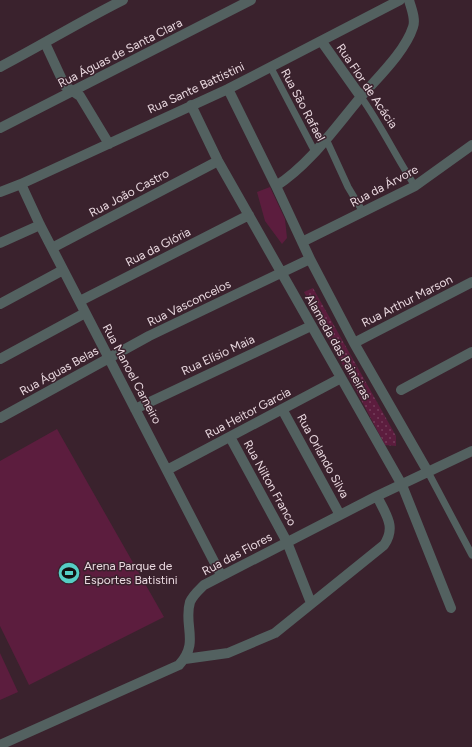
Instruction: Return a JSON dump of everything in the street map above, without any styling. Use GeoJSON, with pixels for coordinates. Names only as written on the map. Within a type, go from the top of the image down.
{"type":"FeatureCollection","features":[{"type":"Feature","properties":{"kind":"street"},"geometry":{"type":"LineString","coordinates":[[0,67],[45,44],[76,24],[123,0]]}},
{"type":"Feature","properties":{"kind":"street","name":"Rua Águas de Santa Clara"},"geometry":{"type":"LineString","coordinates":[[0,128],[251,0]]}},
{"type":"Feature","properties":{"kind":"street","name":"Rua Sante Battistini"},"geometry":{"type":"LineString","coordinates":[[0,192],[21,184],[228,89],[322,42],[400,0]]}},
{"type":"Feature","properties":{"kind":"street"},"geometry":{"type":"LineString","coordinates":[[276,186],[292,176],[315,152],[388,66],[410,34],[414,21],[409,0]]}},
{"type":"Feature","properties":{"kind":"street","name":"Rua Flor de Acácia"},"geometry":{"type":"LineString","coordinates":[[322,42],[361,97]]}},
{"type":"Feature","properties":{"kind":"street"},"geometry":{"type":"LineString","coordinates":[[45,44],[65,86],[80,96],[109,144]]}},
{"type":"Feature","properties":{"kind":"street","name":"Alameda das Paineiras"},"geometry":{"type":"LineString","coordinates":[[228,89],[310,259],[354,343],[428,472]]}},
{"type":"Feature","properties":{"kind":"street","name":"Alameda das Paineiras"},"geometry":{"type":"LineString","coordinates":[[191,105],[218,161],[402,485],[451,608]]}},
{"type":"Feature","properties":{"kind":"street","name":"Rua da Árvore"},"geometry":{"type":"LineString","coordinates":[[302,242],[415,186],[472,145]]}},
{"type":"Feature","properties":{"kind":"street","name":"Rua João Castro"},"geometry":{"type":"LineString","coordinates":[[52,248],[218,161]]}},
{"type":"Feature","properties":{"kind":"street","name":"Rua Manoel Carneiro"},"geometry":{"type":"LineString","coordinates":[[21,184],[63,270],[221,575]]}},
{"type":"Feature","properties":{"kind":"street","name":"Rua da Glória"},"geometry":{"type":"LineString","coordinates":[[80,301],[249,215]]}},
{"type":"Feature","properties":{"kind":"street"},"geometry":{"type":"LineString","coordinates":[[0,244],[40,225]]}},
{"type":"Feature","properties":{"kind":"street","name":"Rua Vasconcelos"},"geometry":{"type":"LineString","coordinates":[[109,358],[149,336],[310,259]]}},
{"type":"Feature","properties":{"kind":"street"},"geometry":{"type":"LineString","coordinates":[[0,304],[63,270]]}},
{"type":"Feature","properties":{"kind":"street","name":"Rua Arthur Marson"},"geometry":{"type":"LineString","coordinates":[[354,343],[472,282]]}},
{"type":"Feature","properties":{"kind":"street"},"geometry":{"type":"LineString","coordinates":[[0,359],[86,314]]}},
{"type":"Feature","properties":{"kind":"street","name":"Rua Elísio Maia"},"geometry":{"type":"LineString","coordinates":[[135,408],[312,326]]}},
{"type":"Feature","properties":{"kind":"street"},"geometry":{"type":"LineString","coordinates":[[401,390],[472,352]]}},
{"type":"Feature","properties":{"kind":"street","name":"Rua Águas Belas"},"geometry":{"type":"LineString","coordinates":[[0,418],[109,358]]}},
{"type":"Feature","properties":{"kind":"street","name":"Rua Heitor Garcia"},"geometry":{"type":"LineString","coordinates":[[167,470],[341,378]]}},
{"type":"Feature","properties":{"kind":"street","name":"Rua Orlando Silva"},"geometry":{"type":"LineString","coordinates":[[282,409],[340,515]]}},
{"type":"Feature","properties":{"kind":"street","name":"Rua Nilton Franco"},"geometry":{"type":"LineString","coordinates":[[230,437],[287,542],[311,603]]}},
{"type":"Feature","properties":{"kind":"street","name":"Rua das Flores"},"geometry":{"type":"LineString","coordinates":[[185,659],[190,644],[189,609],[191,601],[204,586],[221,575],[377,496],[472,451]]}},
{"type":"Feature","properties":{"kind":"street"},"geometry":{"type":"LineString","coordinates":[[0,745],[172,669],[185,659],[216,656],[244,648],[276,633],[384,545],[391,531],[390,523],[377,496]]}},
{"type":"Feature","properties":{"kind":"lane","name":"Rua São Rafael"},"geometry":{"type":"LineString","coordinates":[[271,68],[315,152]]}},
{"type":"Feature","properties":{"kind":"lane","name":"Rua Flor de Acácia"},"geometry":{"type":"LineString","coordinates":[[361,97],[374,115],[399,162],[415,186]]}},
{"type":"Feature","properties":{"kind":"lane"},"geometry":{"type":"LineString","coordinates":[[326,139],[348,187],[363,212]]}},
{"type":"Feature","properties":{"kind":"lane"},"geometry":{"type":"LineString","coordinates":[[428,472],[469,539],[472,555]]}},
{"type":"Feature","properties":{"kind":"shaded area"},"geometry":{"type":"Polygon","coordinates":[[[270,187],[285,219],[287,238],[282,244],[265,221],[257,192],[270,187]]]}},
{"type":"Feature","properties":{"kind":"shaded area"},"geometry":{"type":"Polygon","coordinates":[[[313,288],[396,436],[396,446],[385,445],[304,292],[313,288]]]}},
{"type":"Feature","properties":{"kind":"shaded area","name":"Arena Parque de Esportes Batistini"},"geometry":{"type":"Polygon","coordinates":[[[57,429],[164,617],[29,685],[0,626],[0,461],[57,429]]]}},
{"type":"Feature","properties":{"kind":"shaded area"},"geometry":{"type":"Polygon","coordinates":[[[0,653],[18,692],[0,700],[0,653]]]}},
{"type":"Feature","properties":{"kind":"place","name":"Arena Parque de Esportes Batistini"},"geometry":{"type":"Point","coordinates":[69,573]}}]}
